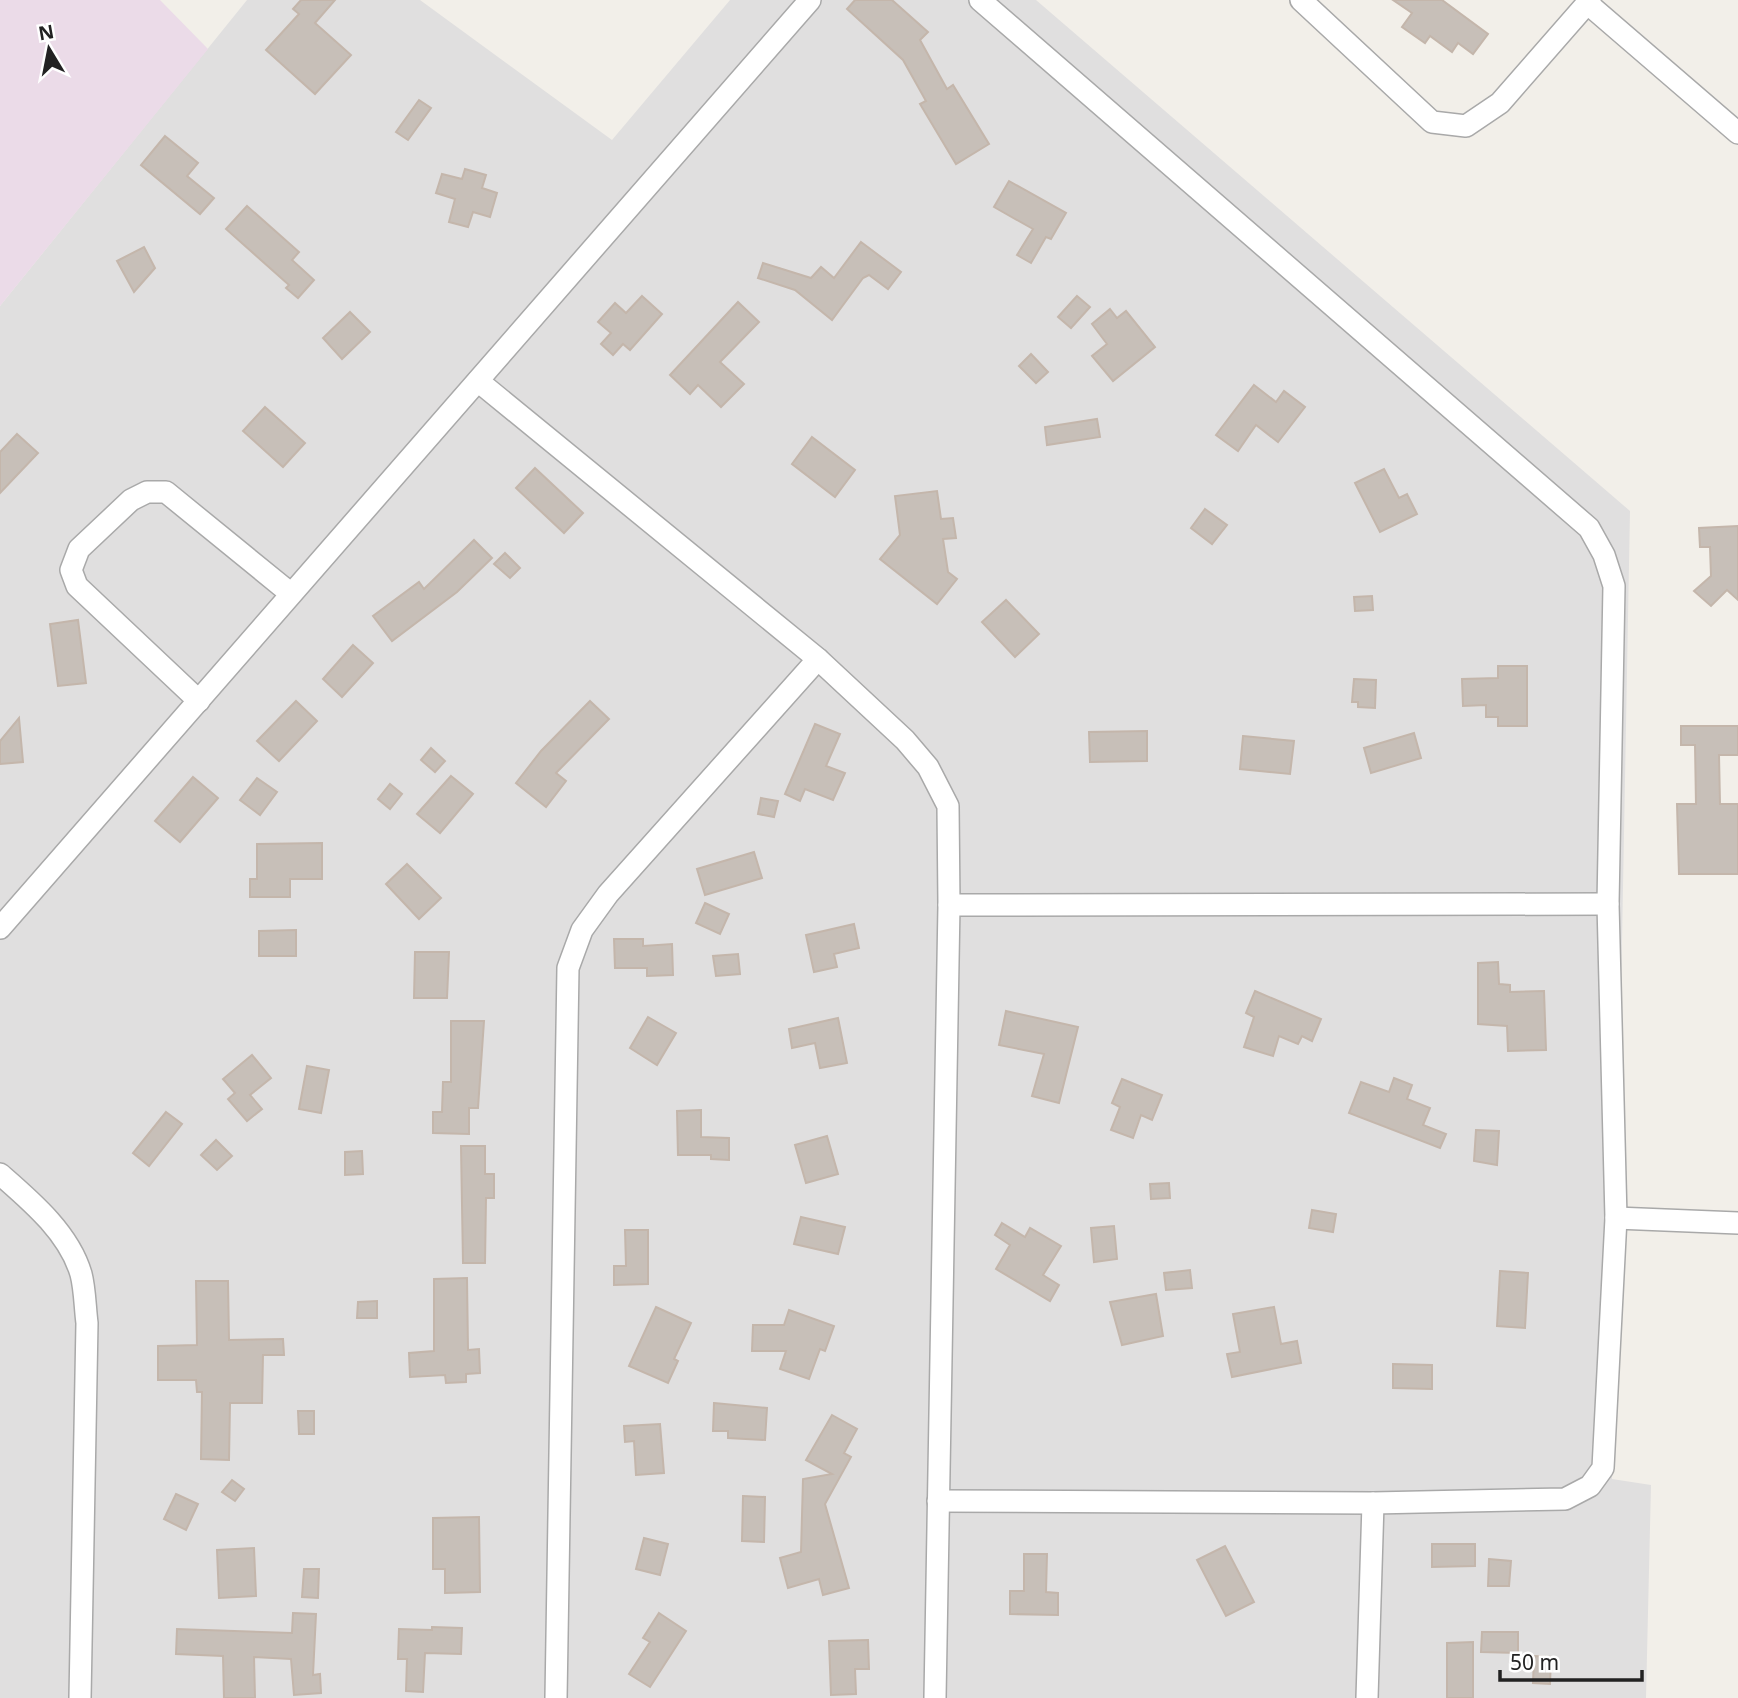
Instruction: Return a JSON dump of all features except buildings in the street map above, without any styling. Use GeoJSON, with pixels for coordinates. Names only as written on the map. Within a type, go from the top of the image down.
{"type":"FeatureCollection","features":[{"type":"Feature","properties":{"kind":"street"},"geometry":{"type":"LineString","coordinates":[[0,928],[810,0]]}},
{"type":"Feature","properties":{"kind":"street"},"geometry":{"type":"LineString","coordinates":[[938,1502],[1373,1503],[1565,1499],[1590,1486],[1603,1468],[1616,1219],[1608,904],[1614,586],[1604,555],[1589,528],[980,0]]}},
{"type":"Feature","properties":{"kind":"street"},"geometry":{"type":"LineString","coordinates":[[1301,0],[1432,122],[1466,126],[1500,103],[1588,2],[1738,134]]}},
{"type":"Feature","properties":{"kind":"street"},"geometry":{"type":"LineString","coordinates":[[478,381],[818,659],[905,740],[928,768],[948,806],[949,905],[935,1698]]}},
{"type":"Feature","properties":{"kind":"street"},"geometry":{"type":"LineString","coordinates":[[199,701],[77,586],[71,570],[79,549],[131,500],[147,492],[166,492],[290,593]]}},
{"type":"Feature","properties":{"kind":"street"},"geometry":{"type":"LineString","coordinates":[[556,1698],[568,968],[582,930],[608,894],[818,659]]}},
{"type":"Feature","properties":{"kind":"street"},"geometry":{"type":"LineString","coordinates":[[949,905],[1608,904]]}},
{"type":"Feature","properties":{"kind":"street"},"geometry":{"type":"LineString","coordinates":[[0,1174],[28,1198],[63,1238],[81,1274],[87,1323],[80,1698]]}},
{"type":"Feature","properties":{"kind":"street"},"geometry":{"type":"LineString","coordinates":[[1616,1219],[1738,1223]]}},
{"type":"Feature","properties":{"kind":"street"},"geometry":{"type":"LineString","coordinates":[[1367,1698],[1373,1503]]}},
{"type":"Feature","properties":{"kind":"shaded area"},"geometry":{"type":"Polygon","coordinates":[[[0,0],[160,0],[208,49],[0,306],[0,0]]]}},
{"type":"Feature","properties":{"kind":"shaded area"},"geometry":{"type":"Polygon","coordinates":[[[247,0],[420,0],[612,140],[730,0],[1036,0],[1630,511],[1612,1479],[1651,1485],[1646,1698],[0,1698],[0,306],[247,0]]]}}]}
